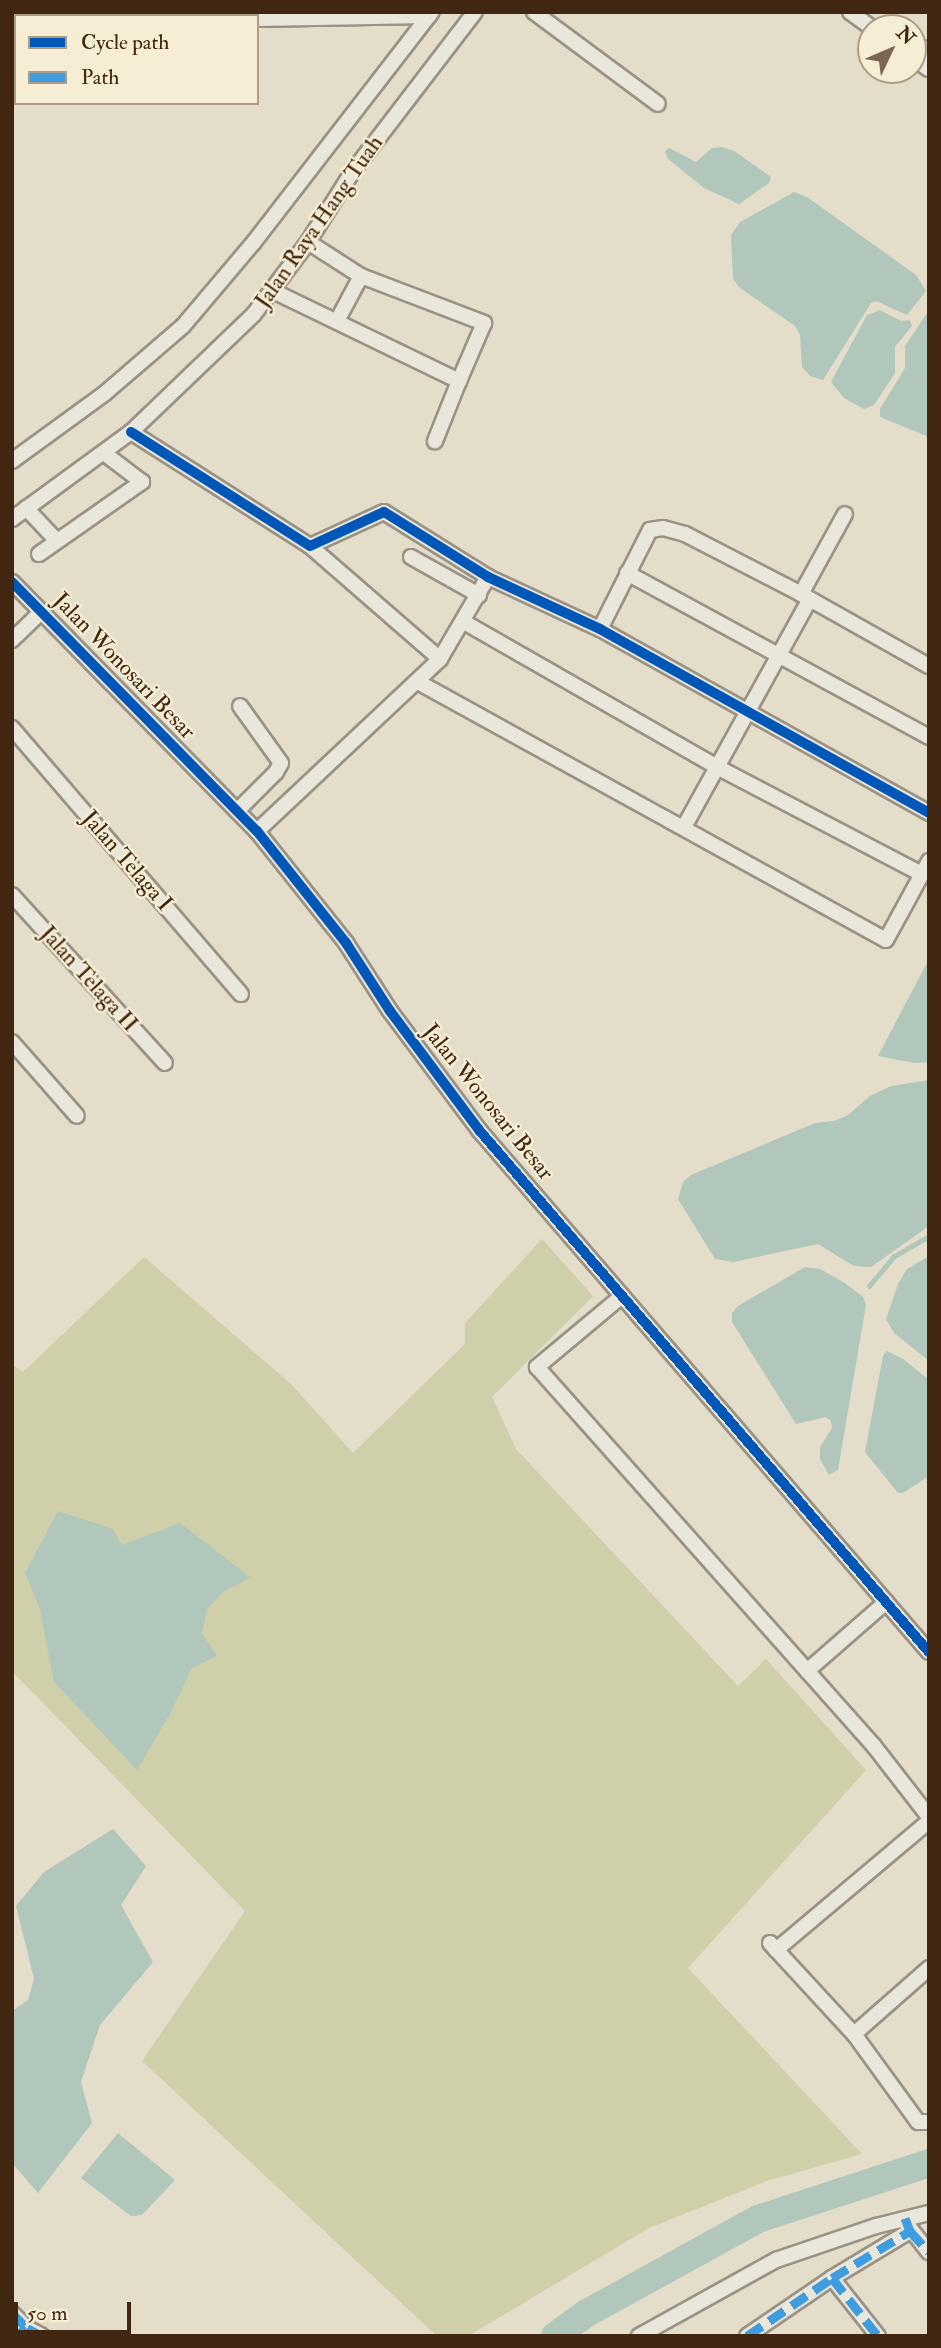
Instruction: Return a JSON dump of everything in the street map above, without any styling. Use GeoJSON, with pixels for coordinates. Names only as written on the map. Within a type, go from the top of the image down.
{"type":"FeatureCollection","features":[{"type":"Feature","properties":{"kind":"street","name":"Jalan Raya Hang Tuah"},"geometry":{"type":"LineString","coordinates":[[12,519],[131,432],[254,314],[308,242],[353,171],[474,12]]}},
{"type":"Feature","properties":{"kind":"street"},"geometry":{"type":"LineString","coordinates":[[534,12],[658,104]]}},
{"type":"Feature","properties":{"kind":"street","name":"Jalan Raya Hang Tuah"},"geometry":{"type":"LineString","coordinates":[[12,461],[104,394],[183,326],[254,242],[430,14]]}},
{"type":"Feature","properties":{"kind":"street"},"geometry":{"type":"LineString","coordinates":[[259,19],[430,14]]}},
{"type":"Feature","properties":{"kind":"street"},"geometry":{"type":"LineString","coordinates":[[308,242],[360,276],[484,323],[435,441]]}},
{"type":"Feature","properties":{"kind":"street"},"geometry":{"type":"LineString","coordinates":[[337,321],[360,276]]}},
{"type":"Feature","properties":{"kind":"street"},"geometry":{"type":"LineString","coordinates":[[273,291],[459,381]]}},
{"type":"Feature","properties":{"kind":"street"},"geometry":{"type":"LineString","coordinates":[[131,432],[310,546],[440,659]]}},
{"type":"Feature","properties":{"kind":"street"},"geometry":{"type":"LineString","coordinates":[[39,554],[142,482],[104,453]]}},
{"type":"Feature","properties":{"kind":"street"},"geometry":{"type":"LineString","coordinates":[[26,508],[57,541]]}},
{"type":"Feature","properties":{"kind":"street"},"geometry":{"type":"LineString","coordinates":[[310,546],[384,512],[488,576],[600,629],[929,813]]}},
{"type":"Feature","properties":{"kind":"street"},"geometry":{"type":"LineString","coordinates":[[684,827],[779,656],[845,514]]}},
{"type":"Feature","properties":{"kind":"street"},"geometry":{"type":"LineString","coordinates":[[600,629],[650,530],[663,528],[685,534],[805,596],[929,666]]}},
{"type":"Feature","properties":{"kind":"street"},"geometry":{"type":"LineString","coordinates":[[411,557],[478,594]]}},
{"type":"Feature","properties":{"kind":"street"},"geometry":{"type":"LineString","coordinates":[[627,573],[929,737]]}},
{"type":"Feature","properties":{"kind":"street"},"geometry":{"type":"LineString","coordinates":[[257,831],[440,659],[464,622],[488,576]]}},
{"type":"Feature","properties":{"kind":"street","name":"Jalan Wonosari Besar"},"geometry":{"type":"LineString","coordinates":[[12,582],[257,831],[346,943],[390,1011],[480,1130],[928,1651]]}},
{"type":"Feature","properties":{"kind":"street"},"geometry":{"type":"LineString","coordinates":[[12,640],[41,612]]}},
{"type":"Feature","properties":{"kind":"street"},"geometry":{"type":"LineString","coordinates":[[418,682],[886,940],[925,868],[716,767],[464,622]]}},
{"type":"Feature","properties":{"kind":"street"},"geometry":{"type":"LineString","coordinates":[[237,811],[281,763],[240,706]]}},
{"type":"Feature","properties":{"kind":"street","name":"Jalan Telaga I"},"geometry":{"type":"LineString","coordinates":[[12,728],[241,994]]}},
{"type":"Feature","properties":{"kind":"street","name":"Jalan Telaga II"},"geometry":{"type":"LineString","coordinates":[[12,895],[165,1063]]}},
{"type":"Feature","properties":{"kind":"street"},"geometry":{"type":"LineString","coordinates":[[12,1042],[77,1116]]}},
{"type":"Feature","properties":{"kind":"street"},"geometry":{"type":"LineString","coordinates":[[622,1296],[537,1367],[874,1746],[929,1819],[773,1947],[854,2035],[918,2122],[929,2122]]}},
{"type":"Feature","properties":{"kind":"street"},"geometry":{"type":"LineString","coordinates":[[807,1671],[887,1602]]}},
{"type":"Feature","properties":{"kind":"street"},"geometry":{"type":"LineString","coordinates":[[854,2035],[928,1972]]}},
{"type":"Feature","properties":{"kind":"street"},"geometry":{"type":"LineString","coordinates":[[747,2336],[907,2225],[929,2213]]}},
{"type":"Feature","properties":{"kind":"street"},"geometry":{"type":"LineString","coordinates":[[907,2225],[929,2252]]}},
{"type":"Feature","properties":{"kind":"street"},"geometry":{"type":"LineString","coordinates":[[639,2336],[776,2260],[907,2225]]}},
{"type":"Feature","properties":{"kind":"street"},"geometry":{"type":"LineString","coordinates":[[832,2278],[878,2336]]}},
{"type":"Feature","properties":{"kind":"street"},"geometry":{"type":"LineString","coordinates":[[12,2313],[30,2332]]}},
{"type":"Feature","properties":{"kind":"green space"},"geometry":{"type":"Polygon","coordinates":[[[542,1239],[593,1296],[492,1397],[516,1449],[738,1686],[766,1659],[866,1770],[688,1968],[862,2154],[767,2181],[649,2228],[468,2336],[437,2336],[142,2061],[245,1911],[12,1671],[12,1364],[23,1372],[144,1257],[291,1384],[353,1453],[465,1344],[465,1323],[542,1239]]]}},
{"type":"Feature","properties":{"kind":"shaded area"},"geometry":{"type":"Polygon","coordinates":[[[722,147],[734,151],[771,177],[769,183],[739,204],[704,188],[668,159],[665,151],[669,148],[696,162],[712,148],[722,147]]]}},
{"type":"Feature","properties":{"kind":"shaded area"},"geometry":{"type":"Polygon","coordinates":[[[794,192],[807,197],[916,275],[926,291],[907,315],[876,301],[871,303],[823,380],[810,376],[802,367],[800,335],[795,326],[740,288],[733,279],[731,235],[740,222],[794,192]]]}},
{"type":"Feature","properties":{"kind":"shaded area"},"geometry":{"type":"Polygon","coordinates":[[[880,310],[901,321],[910,320],[912,326],[895,347],[895,373],[874,405],[864,409],[844,398],[831,382],[867,315],[880,310]]]}},
{"type":"Feature","properties":{"kind":"shaded area"},"geometry":{"type":"Polygon","coordinates":[[[929,310],[929,437],[880,417],[880,409],[905,368],[905,346],[929,310]]]}},
{"type":"Feature","properties":{"kind":"shaded area"},"geometry":{"type":"Polygon","coordinates":[[[929,959],[929,1062],[914,1063],[878,1056],[929,959]]]}},
{"type":"Feature","properties":{"kind":"shaded area"},"geometry":{"type":"Polygon","coordinates":[[[929,1080],[929,1226],[871,1267],[854,1266],[818,1244],[733,1262],[715,1259],[678,1199],[683,1182],[691,1175],[815,1123],[834,1121],[848,1115],[870,1096],[891,1086],[929,1080]]]}},
{"type":"Feature","properties":{"kind":"shaded area"},"geometry":{"type":"Polygon","coordinates":[[[929,1256],[929,1361],[894,1333],[886,1319],[898,1284],[907,1269],[929,1256]]]}},
{"type":"Feature","properties":{"kind":"shaded area"},"geometry":{"type":"Polygon","coordinates":[[[805,1267],[820,1269],[845,1283],[863,1297],[866,1305],[838,1470],[829,1475],[820,1459],[820,1447],[832,1428],[831,1421],[826,1417],[796,1424],[732,1322],[732,1313],[738,1306],[805,1267]]]}},
{"type":"Feature","properties":{"kind":"shaded area"},"geometry":{"type":"Polygon","coordinates":[[[887,1351],[903,1359],[929,1380],[929,1476],[903,1493],[898,1493],[865,1452],[883,1356],[887,1351]]]}},
{"type":"Feature","properties":{"kind":"shaded area"},"geometry":{"type":"Polygon","coordinates":[[[58,1511],[113,1529],[122,1545],[180,1523],[250,1577],[222,1593],[207,1609],[202,1633],[217,1656],[192,1668],[170,1714],[137,1770],[54,1682],[39,1606],[25,1573],[58,1511]]]}},
{"type":"Feature","properties":{"kind":"shaded area"},"geometry":{"type":"Polygon","coordinates":[[[113,1829],[146,1866],[121,1905],[153,1962],[100,2025],[81,2082],[92,2123],[38,2193],[12,2163],[12,2011],[28,2000],[34,1979],[16,1906],[44,1872],[113,1829]]]}},
{"type":"Feature","properties":{"kind":"shaded area"},"geometry":{"type":"Polygon","coordinates":[[[118,2133],[175,2180],[142,2215],[131,2216],[81,2178],[118,2133]]]}},
{"type":"Feature","properties":{"kind":"waterway"},"geometry":{"type":"LineString","coordinates":[[869,1286],[893,1257],[929,1236]]}},
{"type":"Feature","properties":{"kind":"waterway"},"geometry":{"type":"LineString","coordinates":[[555,2336],[587,2313],[758,2219],[929,2163]]}},
{"type":"Feature","properties":{"kind":"marked path"},"geometry":{"type":"LineString","coordinates":[[905,2218],[910,2231],[929,2252]]}},
{"type":"Feature","properties":{"kind":"marked path"},"geometry":{"type":"LineString","coordinates":[[747,2336],[832,2278],[910,2231]]}},
{"type":"Feature","properties":{"kind":"marked path"},"geometry":{"type":"LineString","coordinates":[[832,2278],[878,2336]]}},
{"type":"Feature","properties":{"kind":"marked path"},"geometry":{"type":"LineString","coordinates":[[12,2313],[27,2328]]}},
{"type":"Feature","properties":{"kind":"marked path"},"geometry":{"type":"LineString","coordinates":[[15,2336],[27,2328],[42,2336]]}},
{"type":"Feature","properties":{"kind":"cycle path"},"geometry":{"type":"LineString","coordinates":[[131,432],[310,546],[384,512],[488,577],[600,629],[929,813]]}},
{"type":"Feature","properties":{"kind":"cycle path"},"geometry":{"type":"LineString","coordinates":[[12,582],[257,831],[346,943],[390,1011],[479,1130],[929,1652]]}}]}
